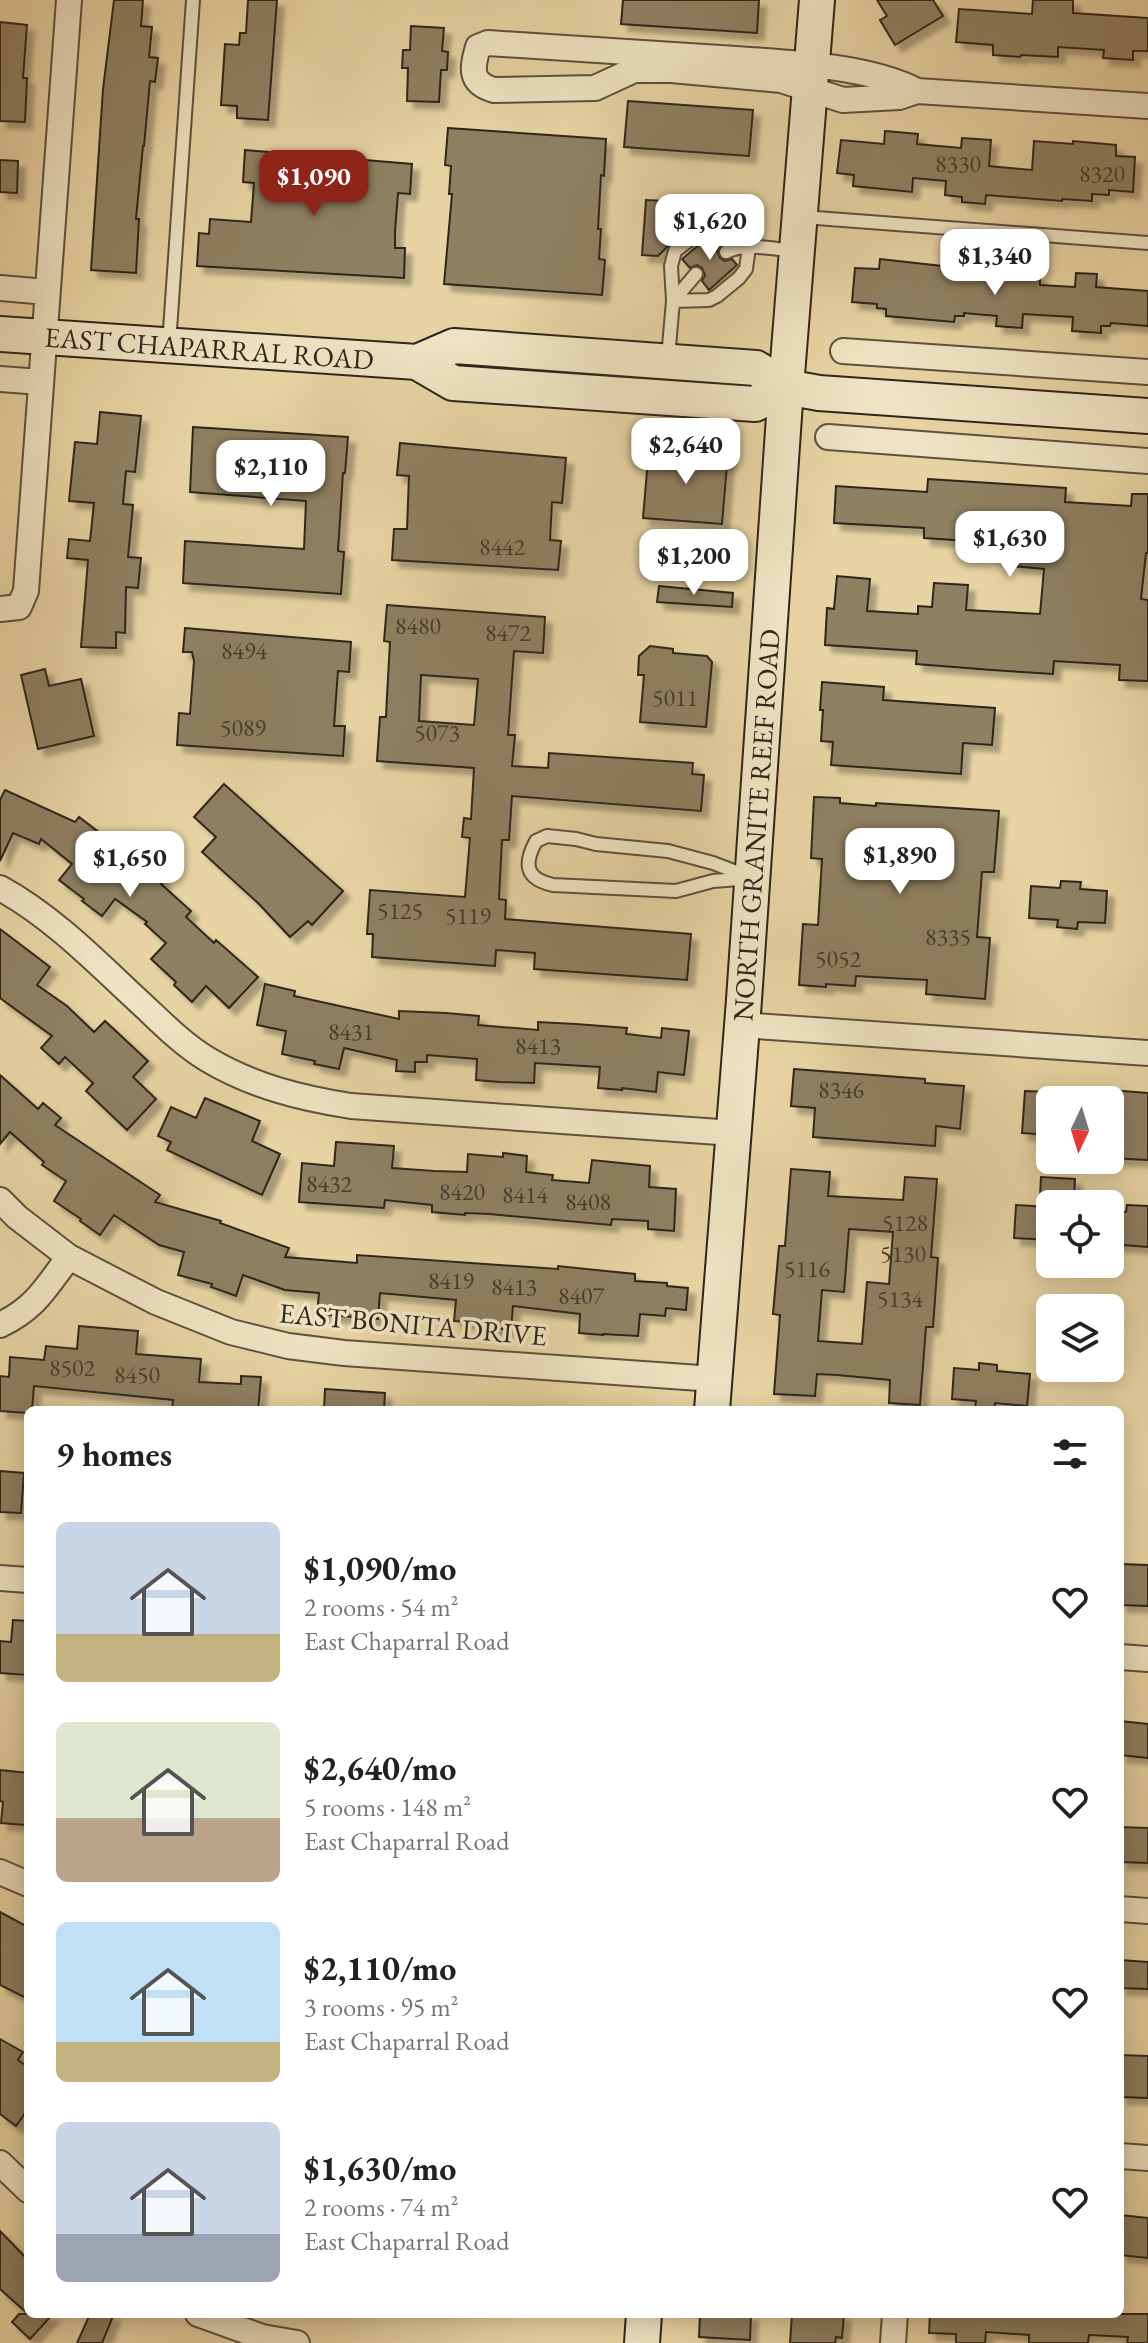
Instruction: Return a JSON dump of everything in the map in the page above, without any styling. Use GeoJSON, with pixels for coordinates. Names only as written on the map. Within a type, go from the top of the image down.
{"type":"FeatureCollection","features":[{"type":"Feature","properties":{"kind":"main road","name":"NORTH GRANITE REEF ROAD"},"geometry":{"type":"LineString","coordinates":[[713,1395],[817,0]]}},
{"type":"Feature","properties":{"kind":"main road","name":"EAST CHAPARRAL ROAD"},"geometry":{"type":"LineString","coordinates":[[0,334],[417,362],[453,383],[755,404],[786,387]]}},
{"type":"Feature","properties":{"kind":"main road","name":"EAST CHAPARRAL ROAD"},"geometry":{"type":"LineString","coordinates":[[417,362],[454,346],[668,361],[756,368],[786,387],[819,393],[1148,416]]}},
{"type":"Feature","properties":{"kind":"main road"},"geometry":{"type":"LineString","coordinates":[[642,2343],[644,2318]]}},
{"type":"Feature","properties":{"kind":"street"},"geometry":{"type":"LineString","coordinates":[[10,608],[26,591],[69,0]]}},
{"type":"Feature","properties":{"kind":"street"},"geometry":{"type":"LineString","coordinates":[[811,78],[781,80],[671,70],[634,70],[595,88],[494,90],[482,87],[475,77],[473,64],[478,47],[488,43],[811,78],[899,81],[917,91],[1148,106]]}},
{"type":"Feature","properties":{"kind":"street","name":"EAST CHAPARRAL ROAD"},"geometry":{"type":"LineString","coordinates":[[0,288],[47,292]]}},
{"type":"Feature","properties":{"kind":"street"},"geometry":{"type":"LineString","coordinates":[[843,351],[1148,372]]}},
{"type":"Feature","properties":{"kind":"street","name":"EAST CHAPARRAL ROAD"},"geometry":{"type":"LineString","coordinates":[[0,379],[41,382]]}},
{"type":"Feature","properties":{"kind":"street"},"geometry":{"type":"LineString","coordinates":[[828,437],[1148,461]]}},
{"type":"Feature","properties":{"kind":"street"},"geometry":{"type":"LineString","coordinates":[[0,888],[38,910],[176,1036],[206,1059],[273,1090],[351,1106],[733,1133]]}},
{"type":"Feature","properties":{"kind":"street"},"geometry":{"type":"LineString","coordinates":[[741,1025],[1148,1053]]}},
{"type":"Feature","properties":{"kind":"street","name":"EAST BONITA DRIVE"},"geometry":{"type":"LineString","coordinates":[[0,1200],[69,1257],[156,1302],[231,1332],[288,1346],[713,1395]]}},
{"type":"Feature","properties":{"kind":"street"},"geometry":{"type":"LineString","coordinates":[[0,1325],[16,1318],[35,1303],[69,1257]]}},
{"type":"Feature","properties":{"kind":"street"},"geometry":{"type":"LineString","coordinates":[[0,1578],[24,1580]]}},
{"type":"Feature","properties":{"kind":"street"},"geometry":{"type":"LineString","coordinates":[[1124,1657],[1148,1659]]}},
{"type":"Feature","properties":{"kind":"street"},"geometry":{"type":"LineString","coordinates":[[0,1872],[24,1882]]}},
{"type":"Feature","properties":{"kind":"street"},"geometry":{"type":"LineString","coordinates":[[1124,1909],[1148,1911]]}},
{"type":"Feature","properties":{"kind":"street"},"geometry":{"type":"LineString","coordinates":[[1124,2156],[1148,2158]]}},
{"type":"Feature","properties":{"kind":"street"},"geometry":{"type":"LineString","coordinates":[[0,2163],[24,2186]]}},
{"type":"Feature","properties":{"kind":"street"},"geometry":{"type":"LineString","coordinates":[[209,2318],[262,2337],[297,2343]]}},
{"type":"Feature","properties":{"kind":"street"},"geometry":{"type":"LineString","coordinates":[[893,2343],[895,2318]]}},
{"type":"Feature","properties":{"kind":"lane"},"geometry":{"type":"LineString","coordinates":[[169,346],[193,0]]}},
{"type":"Feature","properties":{"kind":"lane"},"geometry":{"type":"LineString","coordinates":[[800,217],[1148,243]]}},
{"type":"Feature","properties":{"kind":"lane"},"geometry":{"type":"LineString","coordinates":[[668,361],[673,301],[671,266],[675,251],[700,232],[714,226],[730,229],[749,247]]}},
{"type":"Feature","properties":{"kind":"lane"},"geometry":{"type":"LineString","coordinates":[[726,252],[737,247],[798,251]]}},
{"type":"Feature","properties":{"kind":"lane"},"geometry":{"type":"LineString","coordinates":[[673,301],[709,300],[717,296],[746,269],[749,247]]}},
{"type":"Feature","properties":{"kind":"lane"},"geometry":{"type":"LineString","coordinates":[[673,301],[696,274]]}},
{"type":"Feature","properties":{"kind":"lane"},"geometry":{"type":"LineString","coordinates":[[547,836],[561,837],[596,844],[668,851],[752,878],[713,881],[676,891],[553,885],[539,882],[533,876],[528,859],[536,841],[547,836]]}},
{"type":"Feature","properties":{"kind":"building"},"geometry":{"type":"Polygon","coordinates":[[[114,0],[143,0],[141,26],[152,27],[149,57],[158,58],[155,82],[150,81],[143,146],[136,219],[139,219],[136,273],[91,270],[103,89],[114,0]]]}},
{"type":"Feature","properties":{"kind":"building"},"geometry":{"type":"Polygon","coordinates":[[[248,0],[277,0],[268,120],[237,118],[237,106],[221,105],[225,44],[239,45],[240,33],[246,33],[248,0]]]}},
{"type":"Feature","properties":{"kind":"building"},"geometry":{"type":"Polygon","coordinates":[[[623,0],[759,0],[757,33],[621,24],[623,0]]]}},
{"type":"Feature","properties":{"kind":"building"},"geometry":{"type":"Polygon","coordinates":[[[877,0],[933,0],[943,16],[895,45],[880,20],[887,16],[877,0]]]}},
{"type":"Feature","properties":{"kind":"building"},"geometry":{"type":"Polygon","coordinates":[[[1033,0],[1073,0],[1073,13],[1148,18],[1148,51],[1133,51],[1133,60],[1103,58],[1104,50],[1058,47],[1058,57],[1020,57],[993,55],[993,45],[956,42],[959,9],[1032,14],[1033,0]]]}},
{"type":"Feature","properties":{"kind":"building"},"geometry":{"type":"Polygon","coordinates":[[[0,22],[27,25],[23,78],[27,78],[25,122],[0,121],[0,22]]]}},
{"type":"Feature","properties":{"kind":"building"},"geometry":{"type":"Polygon","coordinates":[[[411,26],[444,28],[442,51],[448,52],[447,70],[441,70],[439,102],[407,101],[408,68],[402,68],[403,50],[410,50],[411,26]]]}},
{"type":"Feature","properties":{"kind":"building"},"geometry":{"type":"Polygon","coordinates":[[[628,101],[753,110],[749,156],[624,147],[628,101]]]}},
{"type":"Feature","properties":{"kind":"building"},"geometry":{"type":"Polygon","coordinates":[[[448,128],[606,139],[598,229],[601,229],[599,259],[605,260],[602,295],[444,284],[452,194],[449,194],[451,166],[445,165],[448,128]]]}},
{"type":"Feature","properties":{"kind":"building"},"geometry":{"type":"Polygon","coordinates":[[[885,131],[918,134],[917,144],[961,148],[962,138],[991,140],[989,166],[1032,170],[1034,141],[1116,145],[1116,156],[1135,157],[1133,192],[1109,190],[1109,195],[1092,194],[1092,201],[986,195],[985,204],[962,202],[962,197],[945,195],[946,181],[913,178],[912,192],[853,186],[854,175],[837,173],[841,140],[884,144],[885,131]]]}},
{"type":"Feature","properties":{"kind":"building"},"geometry":{"type":"Polygon","coordinates":[[[245,150],[412,164],[410,194],[398,193],[395,231],[395,248],[405,248],[404,278],[197,266],[199,233],[209,234],[210,219],[251,222],[254,183],[243,182],[245,150]]]}},
{"type":"Feature","properties":{"kind":"building"},"geometry":{"type":"Polygon","coordinates":[[[0,160],[18,161],[17,193],[0,192],[0,160]]]}},
{"type":"Feature","properties":{"kind":"building"},"geometry":{"type":"Polygon","coordinates":[[[646,200],[702,203],[701,222],[658,256],[642,255],[646,200]]]}},
{"type":"Feature","properties":{"kind":"building"},"geometry":{"type":"Polygon","coordinates":[[[712,236],[720,245],[717,251],[720,258],[725,261],[732,259],[737,265],[709,290],[702,281],[705,275],[702,268],[697,265],[690,268],[682,259],[712,236]]]}},
{"type":"Feature","properties":{"kind":"building"},"geometry":{"type":"Polygon","coordinates":[[[880,259],[951,267],[951,272],[968,273],[967,279],[999,281],[1000,274],[1040,276],[1040,285],[1075,287],[1076,273],[1097,274],[1096,287],[1148,291],[1148,326],[1111,323],[1110,326],[1101,326],[1101,333],[1072,331],[1073,317],[1023,314],[1022,328],[996,326],[997,316],[964,313],[964,316],[955,316],[954,322],[886,316],[886,309],[877,308],[877,304],[852,302],[855,268],[879,269],[880,259]]]}},
{"type":"Feature","properties":{"kind":"building"},"geometry":{"type":"Polygon","coordinates":[[[100,412],[141,416],[135,472],[126,471],[123,504],[133,505],[128,557],[141,558],[138,588],[126,587],[125,633],[116,632],[116,648],[81,647],[88,560],[67,558],[69,539],[90,541],[94,503],[69,501],[75,442],[97,444],[100,412]]]}},
{"type":"Feature","properties":{"kind":"building"},"geometry":{"type":"Polygon","coordinates":[[[193,427],[348,437],[338,551],[344,552],[341,594],[183,583],[185,541],[304,549],[306,501],[190,492],[193,427]]]}},
{"type":"Feature","properties":{"kind":"building"},"geometry":{"type":"Polygon","coordinates":[[[400,443],[566,458],[562,503],[552,502],[550,540],[561,541],[558,570],[392,560],[394,529],[407,529],[409,476],[397,475],[400,443]]]}},
{"type":"Feature","properties":{"kind":"building"},"geometry":{"type":"Polygon","coordinates":[[[649,447],[728,453],[722,524],[643,518],[649,447]]]}},
{"type":"Feature","properties":{"kind":"building"},"geometry":{"type":"Polygon","coordinates":[[[928,479],[1066,488],[1065,502],[1131,506],[1132,494],[1148,494],[1148,553],[1141,599],[1148,600],[1148,681],[1119,680],[1120,665],[1054,661],[1053,674],[992,670],[916,664],[917,651],[825,645],[827,608],[834,609],[837,576],[870,579],[867,611],[918,614],[918,606],[932,607],[934,583],[968,585],[966,610],[1040,614],[1044,569],[1013,566],[1014,544],[924,538],[924,528],[834,523],[836,486],[927,492],[928,479]]]}},
{"type":"Feature","properties":{"kind":"building"},"geometry":{"type":"Polygon","coordinates":[[[659,586],[733,593],[732,607],[657,602],[659,586]]]}},
{"type":"Feature","properties":{"kind":"building"},"geometry":{"type":"Polygon","coordinates":[[[387,605],[545,617],[543,653],[514,651],[508,735],[515,735],[512,766],[548,768],[549,753],[693,763],[692,774],[704,775],[701,811],[512,796],[509,840],[502,840],[499,899],[506,900],[505,919],[691,934],[687,980],[534,969],[535,953],[496,950],[495,966],[372,957],[373,934],[367,934],[370,890],[465,897],[470,838],[462,837],[464,818],[471,819],[474,768],[377,761],[380,717],[386,717],[390,642],[384,641],[387,605]],[[421,675],[419,721],[474,725],[478,679],[421,675]]]}},
{"type":"Feature","properties":{"kind":"building"},"geometry":{"type":"Polygon","coordinates":[[[185,628],[351,642],[349,672],[338,671],[334,726],[345,726],[343,756],[177,745],[179,713],[190,714],[194,661],[192,652],[183,652],[185,628]]]}},
{"type":"Feature","properties":{"kind":"building"},"geometry":{"type":"Polygon","coordinates":[[[650,646],[673,649],[673,653],[707,656],[712,662],[706,727],[640,722],[644,675],[638,675],[639,656],[650,646]]]}},
{"type":"Feature","properties":{"kind":"building"},"geometry":{"type":"Polygon","coordinates":[[[45,669],[49,686],[81,679],[94,736],[38,749],[21,675],[45,669]]]}},
{"type":"Feature","properties":{"kind":"building"},"geometry":{"type":"Polygon","coordinates":[[[822,682],[884,687],[883,700],[995,708],[992,745],[963,743],[961,774],[831,765],[833,742],[821,741],[822,682]]]}},
{"type":"Feature","properties":{"kind":"building"},"geometry":{"type":"Polygon","coordinates":[[[224,784],[343,891],[312,925],[308,921],[290,937],[202,852],[216,837],[194,817],[224,784]]]}},
{"type":"Feature","properties":{"kind":"building"},"geometry":{"type":"Polygon","coordinates":[[[5,790],[75,822],[79,817],[114,844],[108,851],[138,874],[143,866],[164,881],[161,884],[191,911],[186,917],[258,977],[229,1008],[206,986],[192,1002],[151,959],[166,943],[145,924],[147,922],[115,899],[102,916],[82,901],[84,899],[59,880],[72,864],[41,839],[39,844],[13,833],[0,861],[0,800],[5,790]]]}},
{"type":"Feature","properties":{"kind":"building"},"geometry":{"type":"Polygon","coordinates":[[[814,797],[840,798],[840,803],[876,806],[876,803],[999,811],[994,872],[982,872],[977,937],[990,938],[985,999],[926,994],[927,980],[856,976],[855,986],[799,985],[803,924],[818,925],[822,859],[811,858],[814,797]]]}},
{"type":"Feature","properties":{"kind":"building"},"geometry":{"type":"Polygon","coordinates":[[[1061,881],[1081,882],[1080,889],[1107,891],[1105,923],[1078,922],[1077,929],[1057,927],[1058,920],[1029,918],[1031,886],[1060,888],[1061,881]]]}},
{"type":"Feature","properties":{"kind":"building"},"geometry":{"type":"Polygon","coordinates":[[[0,929],[50,967],[37,985],[67,1006],[94,1032],[105,1021],[148,1061],[133,1077],[156,1099],[127,1130],[86,1091],[93,1083],[65,1057],[59,1064],[41,1048],[52,1036],[0,998],[0,929]]]}},
{"type":"Feature","properties":{"kind":"building"},"geometry":{"type":"Polygon","coordinates":[[[265,984],[295,991],[294,996],[399,1019],[399,1011],[446,1013],[479,1016],[478,1025],[538,1030],[538,1022],[576,1024],[627,1028],[626,1034],[661,1038],[662,1028],[689,1031],[684,1075],[658,1072],[656,1092],[598,1088],[600,1067],[535,1063],[534,1083],[476,1080],[477,1059],[427,1055],[427,1062],[415,1062],[415,1072],[396,1071],[397,1060],[344,1048],[339,1069],[314,1064],[315,1061],[282,1054],[286,1031],[257,1025],[265,984]]]}},
{"type":"Feature","properties":{"kind":"building"},"geometry":{"type":"Polygon","coordinates":[[[794,1069],[925,1079],[925,1083],[964,1086],[960,1129],[936,1126],[935,1146],[813,1137],[815,1108],[791,1106],[794,1069]]]}},
{"type":"Feature","properties":{"kind":"building"},"geometry":{"type":"Polygon","coordinates":[[[0,1075],[38,1109],[43,1103],[61,1118],[55,1125],[160,1195],[155,1202],[221,1221],[289,1248],[285,1257],[357,1263],[357,1255],[558,1269],[558,1266],[635,1274],[635,1281],[688,1288],[686,1310],[666,1308],[665,1316],[640,1314],[638,1336],[603,1335],[579,1333],[580,1314],[513,1306],[511,1330],[485,1327],[486,1323],[454,1321],[456,1300],[380,1293],[378,1319],[317,1314],[319,1293],[285,1290],[243,1275],[236,1296],[211,1287],[212,1284],[178,1275],[184,1252],[159,1245],[114,1215],[100,1235],[54,1201],[66,1181],[42,1165],[44,1162],[10,1132],[0,1144],[0,1075]]]}},
{"type":"Feature","properties":{"kind":"building"},"geometry":{"type":"Polygon","coordinates":[[[1025,1091],[1036,1091],[1036,1134],[1022,1133],[1025,1091]]]}},
{"type":"Feature","properties":{"kind":"building"},"geometry":{"type":"Polygon","coordinates":[[[1124,1091],[1148,1093],[1148,1160],[1124,1159],[1124,1091]]]}},
{"type":"Feature","properties":{"kind":"building"},"geometry":{"type":"Polygon","coordinates":[[[205,1098],[260,1121],[252,1141],[280,1154],[262,1195],[167,1150],[171,1142],[158,1136],[171,1107],[196,1118],[205,1098]]]}},
{"type":"Feature","properties":{"kind":"building"},"geometry":{"type":"Polygon","coordinates":[[[336,1142],[394,1146],[392,1168],[467,1172],[468,1154],[503,1157],[503,1153],[527,1156],[526,1172],[553,1175],[552,1180],[589,1183],[592,1160],[650,1166],[649,1187],[676,1189],[674,1231],[648,1229],[648,1221],[612,1219],[611,1225],[489,1214],[465,1215],[432,1212],[432,1205],[385,1200],[384,1208],[299,1202],[302,1163],[334,1166],[336,1142]]]}},
{"type":"Feature","properties":{"kind":"building"},"geometry":{"type":"Polygon","coordinates":[[[791,1169],[830,1172],[828,1196],[903,1200],[905,1177],[937,1179],[931,1257],[938,1258],[933,1327],[926,1327],[920,1405],[889,1403],[890,1380],[837,1375],[817,1374],[815,1396],[774,1394],[780,1315],[773,1314],[779,1246],[785,1246],[791,1169]],[[849,1229],[844,1292],[822,1290],[818,1341],[862,1344],[867,1282],[889,1284],[893,1232],[849,1229]]]}},
{"type":"Feature","properties":{"kind":"building"},"geometry":{"type":"Polygon","coordinates":[[[1041,1177],[1075,1179],[1074,1190],[1040,1190],[1041,1177]]]}},
{"type":"Feature","properties":{"kind":"building"},"geometry":{"type":"Polygon","coordinates":[[[1016,1205],[1036,1206],[1036,1239],[1014,1238],[1016,1205]]]}},
{"type":"Feature","properties":{"kind":"building"},"geometry":{"type":"Polygon","coordinates":[[[1127,1205],[1148,1206],[1148,1247],[1124,1245],[1127,1205]]]}},
{"type":"Feature","properties":{"kind":"building"},"geometry":{"type":"Polygon","coordinates":[[[79,1326],[138,1331],[136,1354],[201,1359],[199,1382],[241,1384],[241,1376],[261,1377],[258,1406],[172,1406],[173,1400],[34,1386],[32,1406],[24,1406],[24,1413],[0,1411],[0,1376],[9,1377],[10,1357],[44,1360],[46,1346],[77,1349],[79,1326]]]}},
{"type":"Feature","properties":{"kind":"building"},"geometry":{"type":"Polygon","coordinates":[[[979,1363],[997,1365],[997,1371],[1030,1374],[1027,1406],[995,1403],[995,1406],[975,1406],[976,1401],[952,1399],[954,1368],[979,1370],[979,1363]]]}},
{"type":"Feature","properties":{"kind":"building"},"geometry":{"type":"Polygon","coordinates":[[[325,1389],[385,1393],[384,1406],[324,1406],[325,1389]]]}},
{"type":"Feature","properties":{"kind":"building"},"geometry":{"type":"Polygon","coordinates":[[[0,1471],[24,1473],[21,1513],[0,1512],[0,1471]]]}},
{"type":"Feature","properties":{"kind":"building"},"geometry":{"type":"Polygon","coordinates":[[[1124,1564],[1148,1565],[1148,1606],[1124,1605],[1124,1564]]]}},
{"type":"Feature","properties":{"kind":"building"},"geometry":{"type":"Polygon","coordinates":[[[13,1620],[24,1621],[24,1675],[0,1673],[0,1641],[11,1642],[13,1620]]]}},
{"type":"Feature","properties":{"kind":"building"},"geometry":{"type":"Polygon","coordinates":[[[1124,1721],[1148,1724],[1148,1758],[1124,1755],[1124,1721]]]}},
{"type":"Feature","properties":{"kind":"building"},"geometry":{"type":"Polygon","coordinates":[[[0,1770],[24,1773],[24,1825],[1,1823],[3,1802],[0,1801],[0,1770]]]}},
{"type":"Feature","properties":{"kind":"building"},"geometry":{"type":"Polygon","coordinates":[[[1124,1827],[1148,1828],[1148,1863],[1124,1862],[1124,1827]]]}},
{"type":"Feature","properties":{"kind":"building"},"geometry":{"type":"Polygon","coordinates":[[[0,1912],[24,1925],[24,1997],[0,1985],[0,1912]]]}},
{"type":"Feature","properties":{"kind":"building"},"geometry":{"type":"Polygon","coordinates":[[[1124,1960],[1148,1962],[1148,1989],[1124,1988],[1124,1960]]]}},
{"type":"Feature","properties":{"kind":"building"},"geometry":{"type":"Polygon","coordinates":[[[0,2039],[23,2052],[18,2060],[24,2064],[24,2115],[16,2126],[0,2114],[0,2039]]]}},
{"type":"Feature","properties":{"kind":"building"},"geometry":{"type":"Polygon","coordinates":[[[1124,2055],[1148,2056],[1148,2098],[1124,2097],[1124,2055]]]}},
{"type":"Feature","properties":{"kind":"building"},"geometry":{"type":"Polygon","coordinates":[[[1124,2215],[1148,2218],[1148,2258],[1124,2255],[1124,2215]]]}},
{"type":"Feature","properties":{"kind":"building"},"geometry":{"type":"Polygon","coordinates":[[[0,2231],[24,2256],[24,2310],[0,2289],[0,2231]]]}},
{"type":"Feature","properties":{"kind":"building"},"geometry":{"type":"Polygon","coordinates":[[[19,2314],[24,2314],[24,2318],[49,2318],[30,2339],[12,2322],[19,2314]]]}},
{"type":"Feature","properties":{"kind":"building"},"geometry":{"type":"Polygon","coordinates":[[[1124,2314],[1148,2314],[1148,2343],[1127,2343],[1128,2337],[1089,2335],[1088,2343],[1029,2343],[1029,2335],[986,2332],[985,2343],[956,2343],[956,2334],[929,2333],[930,2318],[1124,2318],[1124,2314]]]}},
{"type":"Feature","properties":{"kind":"building"},"geometry":{"type":"Polygon","coordinates":[[[88,2318],[112,2318],[102,2343],[77,2343],[88,2318]]]}},
{"type":"Feature","properties":{"kind":"building"},"geometry":{"type":"Polygon","coordinates":[[[700,2318],[751,2318],[750,2340],[699,2337],[700,2318]]]}},
{"type":"Feature","properties":{"kind":"building"},"geometry":{"type":"Polygon","coordinates":[[[792,2318],[844,2318],[842,2338],[836,2337],[835,2343],[790,2343],[792,2318]]]}}]}
